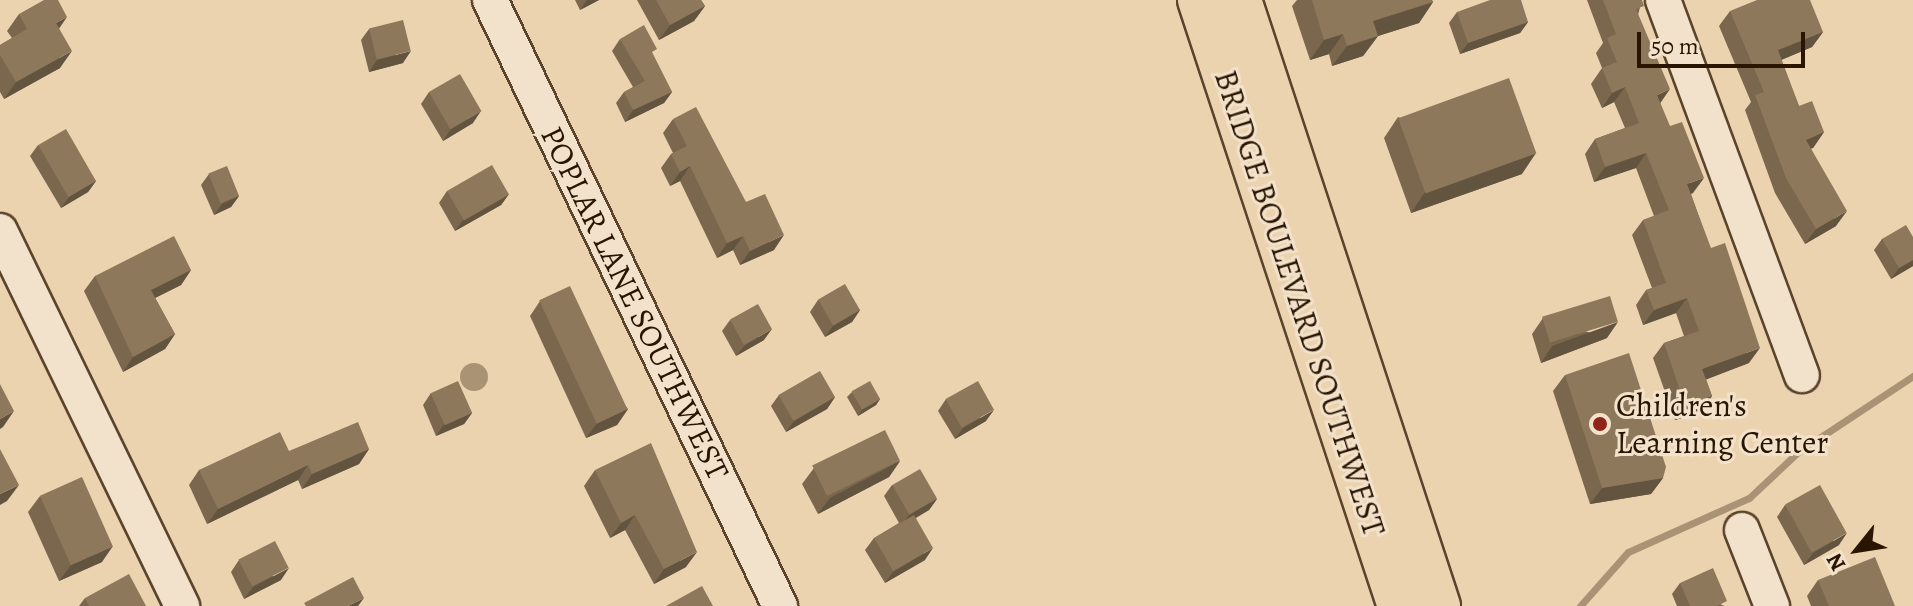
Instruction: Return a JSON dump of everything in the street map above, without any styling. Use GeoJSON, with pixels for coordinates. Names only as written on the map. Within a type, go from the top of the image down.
{"type":"FeatureCollection","features":[{"type":"Feature","properties":{"kind":"main road","name":"BRIDGE BOULEVARD SOUTHWEST"},"geometry":{"type":"LineString","coordinates":[[1199,0],[1399,606]]}},
{"type":"Feature","properties":{"kind":"main road","name":"BRIDGE BOULEVARD SOUTHWEST"},"geometry":{"type":"LineString","coordinates":[[1240,0],[1439,606]]}},
{"type":"Feature","properties":{"kind":"street","name":"POPLAR LANE SOUTHWEST"},"geometry":{"type":"LineString","coordinates":[[490,0],[780,606]]}},
{"type":"Feature","properties":{"kind":"street"},"geometry":{"type":"LineString","coordinates":[[1663,0],[1802,375]]}},
{"type":"Feature","properties":{"kind":"street"},"geometry":{"type":"LineString","coordinates":[[0,231],[182,606]]}},
{"type":"Feature","properties":{"kind":"street"},"geometry":{"type":"LineString","coordinates":[[1742,530],[1772,606]]}},
{"type":"Feature","properties":{"kind":"shaded area"},"geometry":{"type":"Polygon","coordinates":[[[474,363],[484,367],[488,377],[484,387],[474,391],[464,387],[460,377],[464,367],[474,363]]]}},
{"type":"Feature","properties":{"kind":"building"},"geometry":{"type":"Polygon","coordinates":[[[44,0],[58,0],[67,17],[56,23],[72,51],[16,82],[0,55],[0,45],[27,29],[19,14],[44,0]]]}},
{"type":"Feature","properties":{"kind":"building"},"geometry":{"type":"Polygon","coordinates":[[[656,0],[701,0],[705,6],[670,25],[656,0]]]}},
{"type":"Feature","properties":{"kind":"building"},"geometry":{"type":"Polygon","coordinates":[[[1312,0],[1433,2],[1373,21],[1378,36],[1347,46],[1343,34],[1324,40],[1312,0]]]}},
{"type":"Feature","properties":{"kind":"building"},"geometry":{"type":"Polygon","coordinates":[[[1490,0],[1521,0],[1528,22],[1468,43],[1457,12],[1490,0]]]}},
{"type":"Feature","properties":{"kind":"building"},"geometry":{"type":"Polygon","coordinates":[[[1603,0],[1642,0],[1644,6],[1636,9],[1670,89],[1657,95],[1670,126],[1682,122],[1704,178],[1687,184],[1711,248],[1725,243],[1760,348],[1702,369],[1712,396],[1685,405],[1664,343],[1699,331],[1687,298],[1654,310],[1646,290],[1666,283],[1643,220],[1669,210],[1646,153],[1605,167],[1595,139],[1639,123],[1625,87],[1612,93],[1602,68],[1617,62],[1607,38],[1616,34],[1603,0]]]}},
{"type":"Feature","properties":{"kind":"building"},"geometry":{"type":"Polygon","coordinates":[[[1757,0],[1810,0],[1823,32],[1778,50],[1799,106],[1812,101],[1824,132],[1806,140],[1847,211],[1816,229],[1786,178],[1755,95],[1764,92],[1730,11],[1757,0]]]}},
{"type":"Feature","properties":{"kind":"building"},"geometry":{"type":"Polygon","coordinates":[[[403,20],[411,51],[377,60],[369,28],[403,20]]]}},
{"type":"Feature","properties":{"kind":"building"},"geometry":{"type":"Polygon","coordinates":[[[644,25],[657,49],[652,52],[672,92],[633,110],[624,92],[645,81],[620,39],[644,25]]]}},
{"type":"Feature","properties":{"kind":"building"},"geometry":{"type":"Polygon","coordinates":[[[460,74],[482,111],[450,129],[429,92],[460,74]]]}},
{"type":"Feature","properties":{"kind":"building"},"geometry":{"type":"Polygon","coordinates":[[[1509,78],[1536,153],[1425,194],[1398,118],[1509,78]]]}},
{"type":"Feature","properties":{"kind":"building"},"geometry":{"type":"Polygon","coordinates":[[[696,107],[746,202],[765,194],[784,235],[750,251],[743,236],[727,243],[690,166],[680,172],[671,154],[687,146],[673,119],[696,107]]]}},
{"type":"Feature","properties":{"kind":"building"},"geometry":{"type":"Polygon","coordinates":[[[66,129],[96,181],[68,197],[38,145],[66,129]]]}},
{"type":"Feature","properties":{"kind":"building"},"geometry":{"type":"Polygon","coordinates":[[[492,165],[509,194],[464,220],[447,191],[492,165]]]}},
{"type":"Feature","properties":{"kind":"building"},"geometry":{"type":"Polygon","coordinates":[[[227,166],[239,196],[220,203],[208,173],[227,166]]]}},
{"type":"Feature","properties":{"kind":"building"},"geometry":{"type":"Polygon","coordinates":[[[1906,225],[1913,237],[1913,260],[1899,268],[1882,239],[1906,225]]]}},
{"type":"Feature","properties":{"kind":"building"},"geometry":{"type":"Polygon","coordinates":[[[174,236],[191,270],[151,290],[175,334],[133,357],[95,276],[174,236]]]}},
{"type":"Feature","properties":{"kind":"building"},"geometry":{"type":"Polygon","coordinates":[[[845,284],[860,310],[833,325],[818,300],[845,284]]]}},
{"type":"Feature","properties":{"kind":"building"},"geometry":{"type":"Polygon","coordinates":[[[570,286],[627,409],[597,424],[539,300],[570,286]]]}},
{"type":"Feature","properties":{"kind":"building"},"geometry":{"type":"Polygon","coordinates":[[[1610,296],[1618,322],[1550,343],[1542,317],[1610,296]]]}},
{"type":"Feature","properties":{"kind":"building"},"geometry":{"type":"Polygon","coordinates":[[[758,304],[772,329],[744,345],[730,320],[758,304]]]}},
{"type":"Feature","properties":{"kind":"building"},"geometry":{"type":"Polygon","coordinates":[[[1629,353],[1666,467],[1663,478],[1602,488],[1565,375],[1629,353]]]}},
{"type":"Feature","properties":{"kind":"building"},"geometry":{"type":"Polygon","coordinates":[[[820,371],[835,397],[793,421],[778,395],[820,371]]]}},
{"type":"Feature","properties":{"kind":"building"},"geometry":{"type":"Polygon","coordinates":[[[458,381],[472,413],[445,425],[431,393],[458,381]]]}},
{"type":"Feature","properties":{"kind":"building"},"geometry":{"type":"Polygon","coordinates":[[[870,381],[880,399],[862,410],[852,391],[870,381]]]}},
{"type":"Feature","properties":{"kind":"building"},"geometry":{"type":"Polygon","coordinates":[[[978,381],[994,410],[962,428],[946,399],[978,381]]]}},
{"type":"Feature","properties":{"kind":"building"},"geometry":{"type":"Polygon","coordinates":[[[0,384],[14,411],[0,419],[0,384]]]}},
{"type":"Feature","properties":{"kind":"building"},"geometry":{"type":"Polygon","coordinates":[[[358,422],[369,449],[312,474],[308,465],[218,509],[199,470],[280,432],[289,451],[358,422]]]}},
{"type":"Feature","properties":{"kind":"building"},"geometry":{"type":"Polygon","coordinates":[[[885,430],[900,461],[827,496],[812,466],[885,430]]]}},
{"type":"Feature","properties":{"kind":"building"},"geometry":{"type":"Polygon","coordinates":[[[651,443],[697,552],[664,569],[635,515],[621,523],[595,470],[651,443]]]}},
{"type":"Feature","properties":{"kind":"building"},"geometry":{"type":"Polygon","coordinates":[[[0,449],[19,485],[0,494],[0,449]]]}},
{"type":"Feature","properties":{"kind":"building"},"geometry":{"type":"Polygon","coordinates":[[[920,469],[937,498],[909,514],[892,485],[920,469]]]}},
{"type":"Feature","properties":{"kind":"building"},"geometry":{"type":"Polygon","coordinates":[[[82,477],[113,546],[71,565],[40,496],[82,477]]]}},
{"type":"Feature","properties":{"kind":"building"},"geometry":{"type":"Polygon","coordinates":[[[1820,485],[1847,533],[1812,552],[1785,504],[1820,485]]]}},
{"type":"Feature","properties":{"kind":"building"},"geometry":{"type":"Polygon","coordinates":[[[914,515],[933,548],[893,571],[874,538],[914,515]]]}},
{"type":"Feature","properties":{"kind":"building"},"geometry":{"type":"Polygon","coordinates":[[[275,541],[289,568],[252,586],[238,560],[275,541]]]}},
{"type":"Feature","properties":{"kind":"building"},"geometry":{"type":"Polygon","coordinates":[[[1875,557],[1895,606],[1829,606],[1818,580],[1875,557]]]}},
{"type":"Feature","properties":{"kind":"building"},"geometry":{"type":"Polygon","coordinates":[[[1713,568],[1727,601],[1717,606],[1690,606],[1680,583],[1713,568]]]}},
{"type":"Feature","properties":{"kind":"building"},"geometry":{"type":"Polygon","coordinates":[[[129,574],[146,606],[89,606],[85,598],[129,574]]]}},
{"type":"Feature","properties":{"kind":"building"},"geometry":{"type":"Polygon","coordinates":[[[353,577],[364,598],[348,606],[306,606],[304,603],[353,577]]]}},
{"type":"Feature","properties":{"kind":"building"},"geometry":{"type":"Polygon","coordinates":[[[702,586],[713,606],[666,606],[702,586]]]}},
{"type":"Feature","properties":{"kind":"waterway"},"geometry":{"type":"LineString","coordinates":[[1580,606],[1628,552],[1749,498],[1798,452],[1913,376]]}},
{"type":"Feature","properties":{"kind":"place","name":"Children's Learning Center"},"geometry":{"type":"Point","coordinates":[1600,424]}}]}
